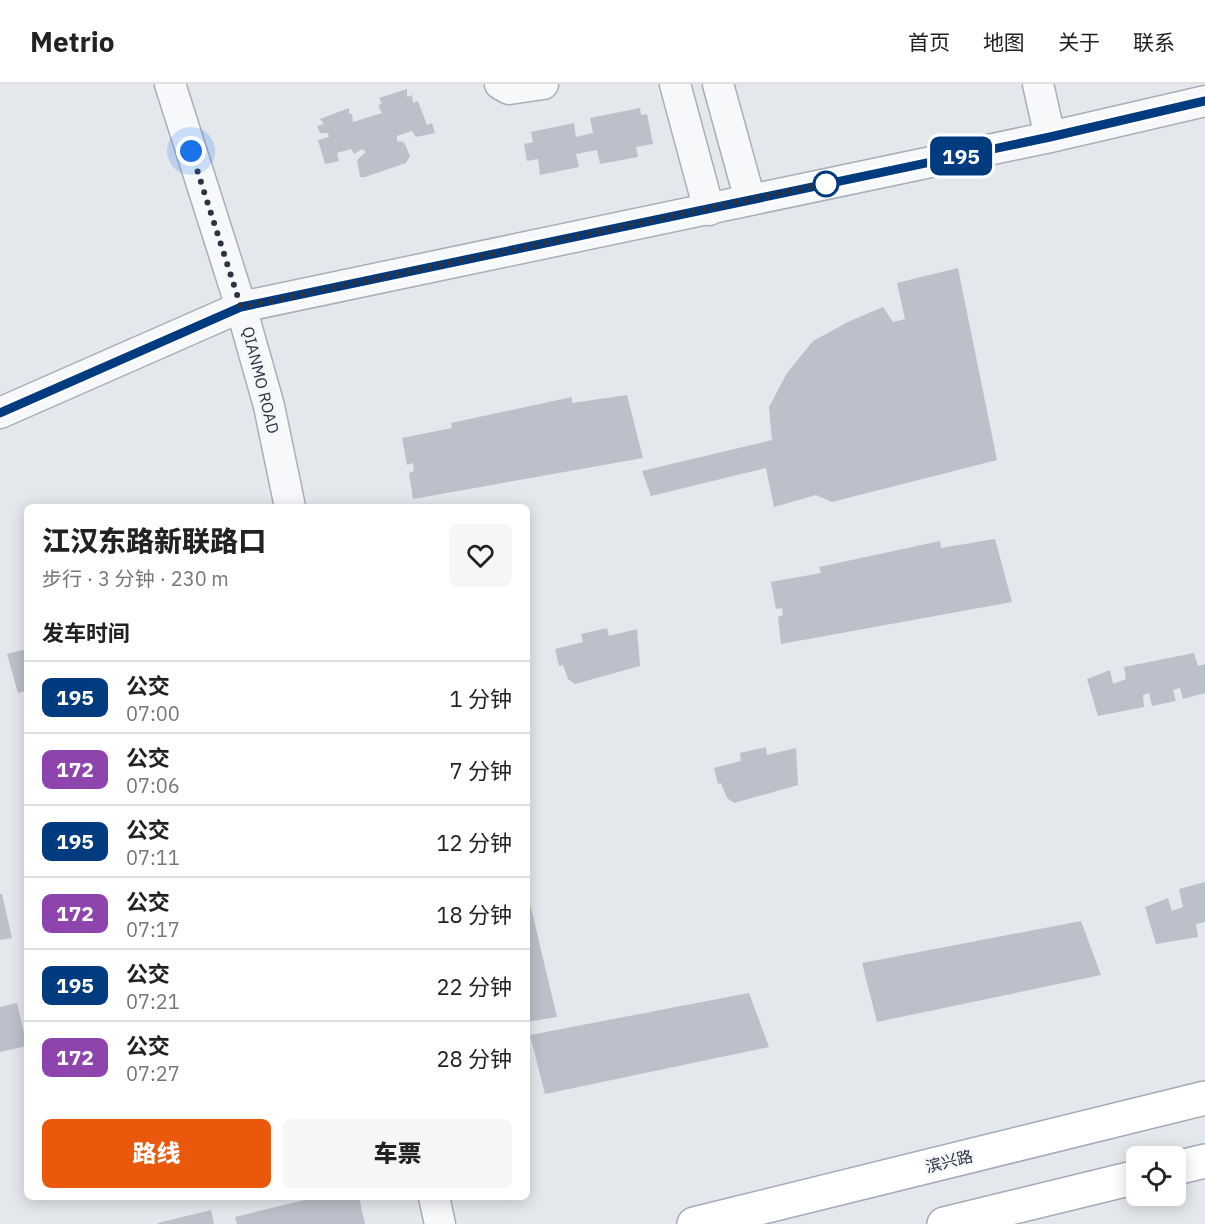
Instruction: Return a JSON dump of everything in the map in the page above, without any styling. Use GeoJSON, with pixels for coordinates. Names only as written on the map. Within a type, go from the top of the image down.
{"type":"FeatureCollection","features":[{"type":"Feature","properties":{"kind":"main road","name":"滨兴路"},"geometry":{"type":"LineString","coordinates":[[694,1224],[1205,1098]]}},
{"type":"Feature","properties":{"kind":"main road"},"geometry":{"type":"LineString","coordinates":[[1186,1166],[1205,1161]]}},
{"type":"Feature","properties":{"kind":"main road"},"geometry":{"type":"LineString","coordinates":[[945,1224],[1126,1180]]}},
{"type":"Feature","properties":{"kind":"street","name":"QIANMO ROAD"},"geometry":{"type":"LineString","coordinates":[[170,84],[241,307],[269,406],[289,504]]}},
{"type":"Feature","properties":{"kind":"street"},"geometry":{"type":"LineString","coordinates":[[501,84],[509,89],[543,84]]}},
{"type":"Feature","properties":{"kind":"street"},"geometry":{"type":"LineString","coordinates":[[675,84],[709,210]]}},
{"type":"Feature","properties":{"kind":"street"},"geometry":{"type":"LineString","coordinates":[[718,84],[750,200]]}},
{"type":"Feature","properties":{"kind":"street"},"geometry":{"type":"LineString","coordinates":[[1038,84],[1050,137]]}},
{"type":"Feature","properties":{"kind":"street"},"geometry":{"type":"LineString","coordinates":[[0,413],[241,307],[709,210],[1050,137],[1205,101]]}},
{"type":"Feature","properties":{"kind":"street"},"geometry":{"type":"LineString","coordinates":[[435,1200],[440,1224]]}},
{"type":"Feature","properties":{"kind":"building"},"geometry":{"type":"Polygon","coordinates":[[[407,89],[407,97],[412,95],[413,103],[418,101],[427,125],[432,123],[435,133],[416,137],[412,131],[397,136],[397,141],[404,142],[410,156],[406,163],[360,177],[357,160],[366,152],[362,149],[354,154],[351,149],[337,153],[339,161],[325,164],[318,140],[329,137],[328,133],[320,133],[317,126],[324,124],[320,119],[349,108],[353,122],[382,113],[378,105],[382,104],[379,98],[407,89]]]}},
{"type":"Feature","properties":{"kind":"building"},"geometry":{"type":"Polygon","coordinates":[[[640,108],[641,115],[647,114],[653,144],[636,147],[638,157],[600,164],[597,150],[576,154],[579,167],[540,175],[538,159],[527,161],[524,144],[533,142],[531,132],[574,123],[576,137],[593,133],[590,118],[640,108]]]}},
{"type":"Feature","properties":{"kind":"building"},"geometry":{"type":"Polygon","coordinates":[[[958,268],[997,460],[832,502],[816,495],[774,507],[766,468],[651,496],[642,471],[772,440],[769,407],[787,373],[813,341],[850,321],[883,307],[893,322],[905,319],[897,283],[958,268]]]}},
{"type":"Feature","properties":{"kind":"building"},"geometry":{"type":"Polygon","coordinates":[[[627,395],[643,458],[413,499],[409,473],[414,471],[413,463],[407,465],[402,438],[452,428],[451,423],[572,397],[572,403],[627,395]]]}},
{"type":"Feature","properties":{"kind":"building"},"geometry":{"type":"Polygon","coordinates":[[[995,539],[1012,602],[781,644],[778,617],[783,615],[782,608],[776,609],[771,582],[821,573],[819,567],[940,541],[941,548],[995,539]]]}},
{"type":"Feature","properties":{"kind":"building"},"geometry":{"type":"Polygon","coordinates":[[[607,628],[609,636],[637,629],[640,666],[575,684],[568,679],[563,665],[559,666],[555,649],[583,642],[581,634],[607,628]]]}},
{"type":"Feature","properties":{"kind":"building"},"geometry":{"type":"Polygon","coordinates":[[[24,650],[24,692],[18,693],[7,654],[24,650]]]}},
{"type":"Feature","properties":{"kind":"building"},"geometry":{"type":"Polygon","coordinates":[[[1194,653],[1198,666],[1205,664],[1205,693],[1183,699],[1180,688],[1173,690],[1176,701],[1152,706],[1149,693],[1143,695],[1144,707],[1098,716],[1087,679],[1110,670],[1113,684],[1126,679],[1124,667],[1194,653]]]}},
{"type":"Feature","properties":{"kind":"building"},"geometry":{"type":"Polygon","coordinates":[[[766,747],[767,755],[796,748],[798,785],[734,803],[727,798],[721,783],[718,784],[714,768],[741,761],[740,753],[766,747]]]}},
{"type":"Feature","properties":{"kind":"building"},"geometry":{"type":"Polygon","coordinates":[[[1205,882],[1205,922],[1196,924],[1198,937],[1156,944],[1145,907],[1168,898],[1172,911],[1183,907],[1179,889],[1205,882]]]}},
{"type":"Feature","properties":{"kind":"building"},"geometry":{"type":"Polygon","coordinates":[[[0,894],[2,894],[12,938],[0,940],[0,894]]]}},
{"type":"Feature","properties":{"kind":"building"},"geometry":{"type":"Polygon","coordinates":[[[530,904],[557,1017],[530,1021],[530,904]]]}},
{"type":"Feature","properties":{"kind":"building"},"geometry":{"type":"Polygon","coordinates":[[[1081,921],[1101,975],[877,1022],[862,963],[1081,921]]]}},
{"type":"Feature","properties":{"kind":"building"},"geometry":{"type":"Polygon","coordinates":[[[749,993],[769,1047],[545,1094],[530,1035],[749,993]]]}},
{"type":"Feature","properties":{"kind":"building"},"geometry":{"type":"Polygon","coordinates":[[[17,1003],[24,1033],[24,1047],[0,1052],[0,1007],[17,1003]]]}},
{"type":"Feature","properties":{"kind":"building"},"geometry":{"type":"Polygon","coordinates":[[[305,1200],[360,1200],[365,1224],[237,1224],[235,1217],[305,1200]]]}},
{"type":"Feature","properties":{"kind":"building"},"geometry":{"type":"Polygon","coordinates":[[[211,1210],[214,1224],[158,1224],[158,1223],[211,1210]]]}},
{"type":"Feature","properties":{"kind":"bus line","name":"195"},"geometry":{"type":"LineString","coordinates":[[0,413],[241,307],[686,215],[1050,137],[1205,101]]}},
{"type":"Feature","properties":{"kind":"route"},"geometry":{"type":"LineString","coordinates":[[191,151],[241,307],[686,215],[829,183],[826,184]]}}]}
